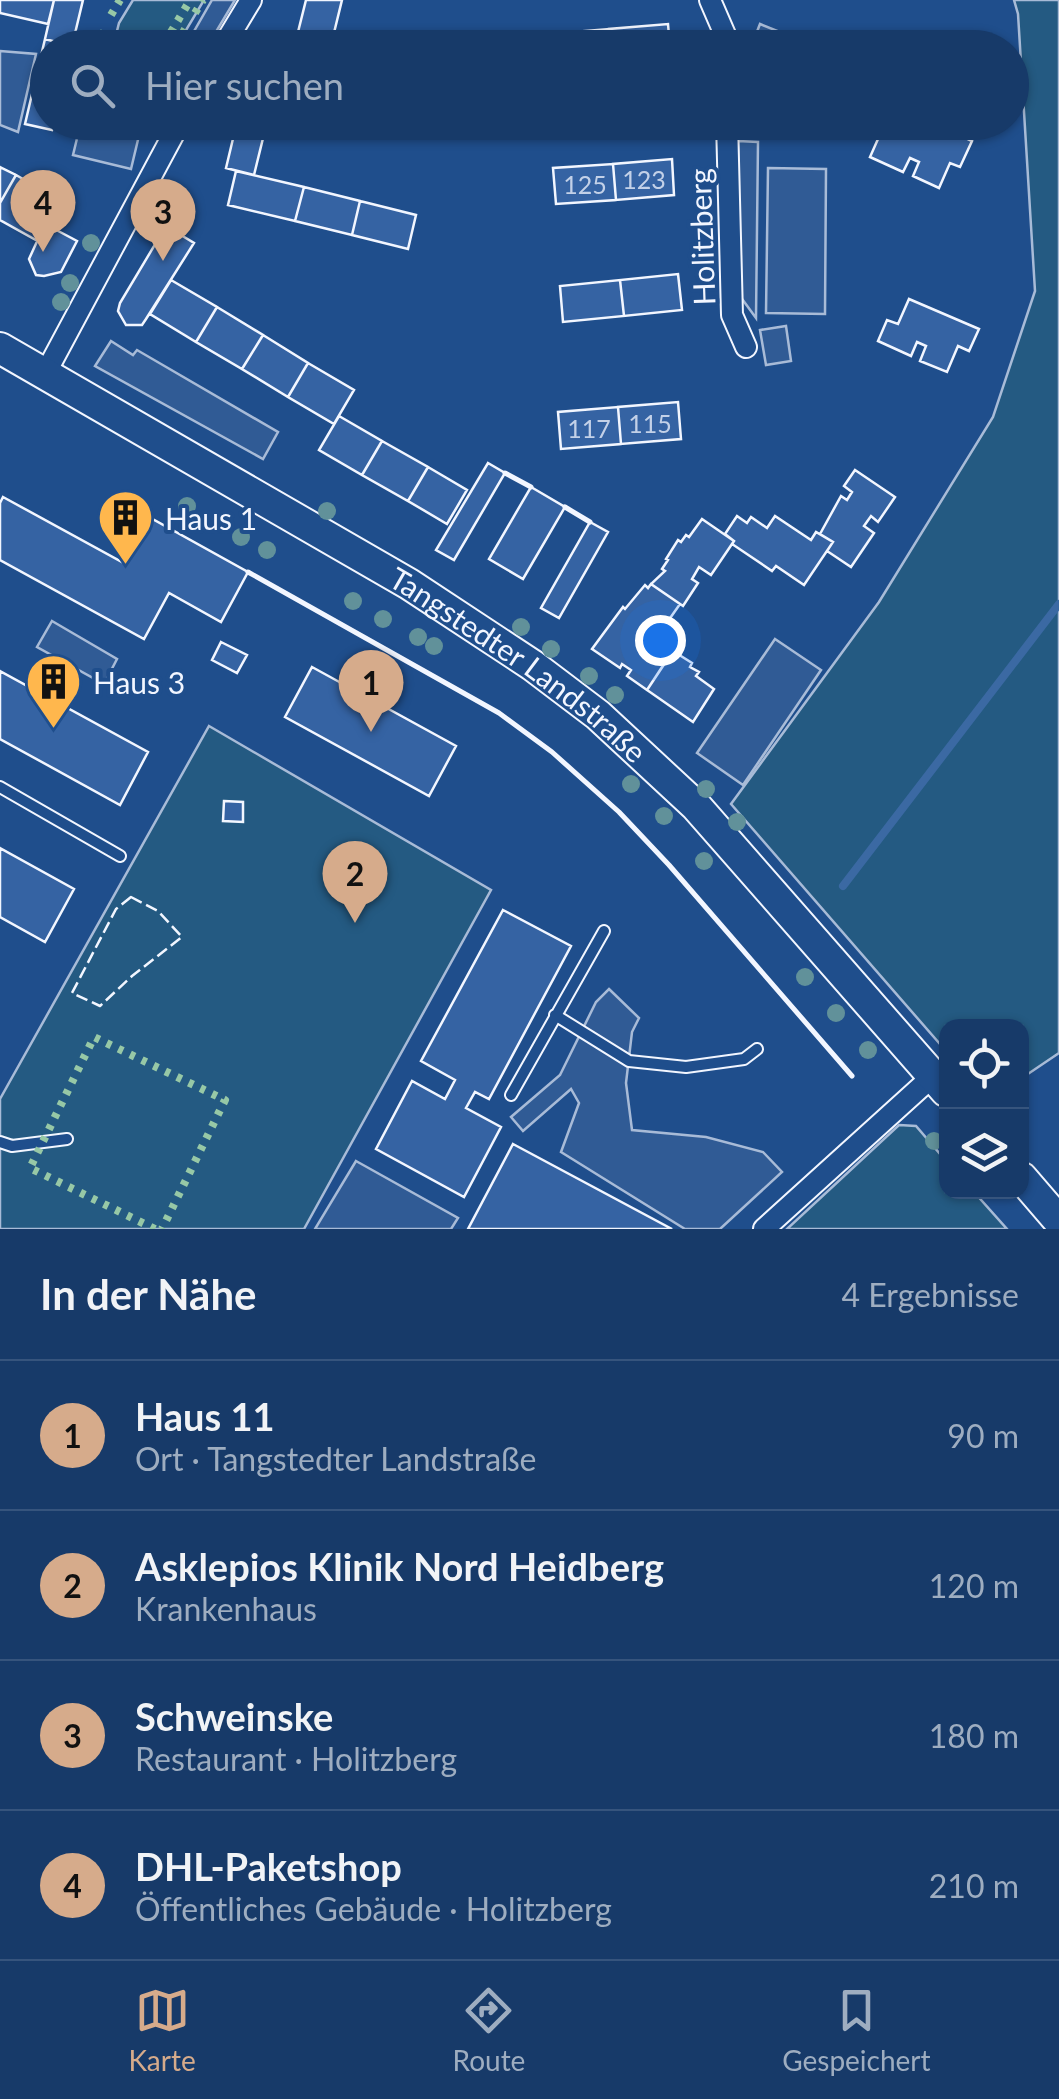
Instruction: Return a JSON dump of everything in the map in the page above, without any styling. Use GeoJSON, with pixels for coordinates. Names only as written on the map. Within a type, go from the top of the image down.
{"type":"FeatureCollection","features":[{"type":"Feature","properties":{"kind":"street"},"geometry":{"type":"LineString","coordinates":[[233,30],[251,0]]}},
{"type":"Feature","properties":{"kind":"street"},"geometry":{"type":"LineString","coordinates":[[710,0],[723,30]]}},
{"type":"Feature","properties":{"kind":"street"},"geometry":{"type":"LineString","coordinates":[[45,374],[170,140]]}},
{"type":"Feature","properties":{"kind":"street","name":"Holitzberg"},"geometry":{"type":"LineString","coordinates":[[727,140],[732,315],[746,347]]}},
{"type":"Feature","properties":{"kind":"street","name":"Tangstedter Landstraße"},"geometry":{"type":"LineString","coordinates":[[0,348],[409,584],[598,714],[696,806],[939,1082]]}},
{"type":"Feature","properties":{"kind":"street"},"geometry":{"type":"LineString","coordinates":[[764,1229],[939,1084]]}},
{"type":"Feature","properties":{"kind":"street"},"geometry":{"type":"LineString","coordinates":[[1029,1186],[1059,1221]]}},
{"type":"Feature","properties":{"kind":"lane"},"geometry":{"type":"LineString","coordinates":[[0,787],[120,856]]}},
{"type":"Feature","properties":{"kind":"lane"},"geometry":{"type":"LineString","coordinates":[[510,1095],[604,931]]}},
{"type":"Feature","properties":{"kind":"lane"},"geometry":{"type":"LineString","coordinates":[[555,1015],[629,1060],[686,1067],[744,1059],[757,1049]]}},
{"type":"Feature","properties":{"kind":"lane"},"geometry":{"type":"LineString","coordinates":[[0,1142],[12,1146],[67,1139]]}},
{"type":"Feature","properties":{"kind":"shaded area"},"geometry":{"type":"Polygon","coordinates":[[[133,0],[204,0],[186,30],[117,30],[133,0]]]}},
{"type":"Feature","properties":{"kind":"shaded area"},"geometry":{"type":"Polygon","coordinates":[[[212,0],[235,0],[217,30],[195,30],[212,0]]]}},
{"type":"Feature","properties":{"kind":"shaded area"},"geometry":{"type":"Polygon","coordinates":[[[1014,0],[1059,0],[1059,1053],[1029,1073],[1029,1019],[939,1019],[939,1043],[731,804],[879,602],[993,417],[1035,291],[1026,140],[1029,140],[1029,30],[1019,30],[1014,0]]]}},
{"type":"Feature","properties":{"kind":"shaded area"},"geometry":{"type":"Polygon","coordinates":[[[0,51],[30,54],[30,80],[18,132],[0,125],[0,51]]]}},
{"type":"Feature","properties":{"kind":"shaded area"},"geometry":{"type":"Polygon","coordinates":[[[77,140],[138,140],[131,169],[73,155],[77,140]]]}},
{"type":"Feature","properties":{"kind":"shaded area"},"geometry":{"type":"Polygon","coordinates":[[[738,141],[758,142],[756,318],[737,292],[738,141]]]}},
{"type":"Feature","properties":{"kind":"shaded area"},"geometry":{"type":"Polygon","coordinates":[[[768,168],[826,169],[825,314],[766,313],[768,168]]]}},
{"type":"Feature","properties":{"kind":"shaded area"},"geometry":{"type":"Polygon","coordinates":[[[786,326],[791,361],[766,365],[760,330],[786,326]]]}},
{"type":"Feature","properties":{"kind":"shaded area"},"geometry":{"type":"Polygon","coordinates":[[[111,341],[133,355],[137,350],[278,432],[263,459],[95,366],[111,341]]]}},
{"type":"Feature","properties":{"kind":"shaded area"},"geometry":{"type":"Polygon","coordinates":[[[52,621],[117,659],[104,684],[37,647],[52,621]]]}},
{"type":"Feature","properties":{"kind":"shaded area"},"geometry":{"type":"Polygon","coordinates":[[[775,639],[821,670],[743,785],[697,753],[775,639]]]}},
{"type":"Feature","properties":{"kind":"shaded area"},"geometry":{"type":"Polygon","coordinates":[[[209,726],[491,890],[304,1229],[0,1229],[0,1099],[209,726]]]}},
{"type":"Feature","properties":{"kind":"shaded area"},"geometry":{"type":"Polygon","coordinates":[[[609,989],[639,1018],[632,1032],[626,1083],[632,1130],[706,1137],[763,1152],[782,1172],[720,1229],[685,1229],[561,1152],[579,1103],[571,1089],[523,1131],[511,1117],[560,1075],[596,1002],[609,989]]]}},
{"type":"Feature","properties":{"kind":"shaded area"},"geometry":{"type":"Polygon","coordinates":[[[899,1125],[916,1126],[939,1153],[939,1199],[980,1199],[1007,1229],[787,1229],[899,1125]]]}},
{"type":"Feature","properties":{"kind":"shaded area"},"geometry":{"type":"Polygon","coordinates":[[[356,1161],[458,1218],[451,1229],[315,1229],[356,1161]]]}},
{"type":"Feature","properties":{"kind":"building"},"geometry":{"type":"Polygon","coordinates":[[[0,0],[54,0],[48,24],[0,13],[0,0]]]}},
{"type":"Feature","properties":{"kind":"building"},"geometry":{"type":"Polygon","coordinates":[[[54,0],[83,0],[76,30],[47,30],[54,0]]]}},
{"type":"Feature","properties":{"kind":"building"},"geometry":{"type":"Polygon","coordinates":[[[306,0],[342,0],[335,30],[298,30],[306,0]]]}},
{"type":"Feature","properties":{"kind":"building"},"geometry":{"type":"Polygon","coordinates":[[[668,24],[668,30],[609,30],[668,24]]]}},
{"type":"Feature","properties":{"kind":"building"},"geometry":{"type":"Polygon","coordinates":[[[233,140],[263,140],[254,175],[226,168],[233,140]]]}},
{"type":"Feature","properties":{"kind":"building"},"geometry":{"type":"Polygon","coordinates":[[[878,140],[972,141],[960,167],[950,163],[939,188],[913,176],[919,162],[910,158],[903,172],[870,157],[878,140]]]}},
{"type":"Feature","properties":{"kind":"building"},"geometry":{"type":"Polygon","coordinates":[[[672,159],[674,195],[616,200],[613,164],[672,159]]]}},
{"type":"Feature","properties":{"kind":"building"},"geometry":{"type":"Polygon","coordinates":[[[613,164],[616,200],[556,204],[553,168],[613,164]]]}},
{"type":"Feature","properties":{"kind":"building"},"geometry":{"type":"Polygon","coordinates":[[[0,167],[16,175],[0,203],[0,167]]]}},
{"type":"Feature","properties":{"kind":"building"},"geometry":{"type":"Polygon","coordinates":[[[236,171],[304,187],[295,221],[228,205],[236,171]]]}},
{"type":"Feature","properties":{"kind":"building"},"geometry":{"type":"Polygon","coordinates":[[[16,175],[58,199],[36,240],[0,220],[0,203],[16,175]]]}},
{"type":"Feature","properties":{"kind":"building"},"geometry":{"type":"Polygon","coordinates":[[[304,187],[360,201],[352,235],[295,221],[304,187]]]}},
{"type":"Feature","properties":{"kind":"building"},"geometry":{"type":"Polygon","coordinates":[[[360,201],[416,215],[408,249],[352,235],[360,201]]]}},
{"type":"Feature","properties":{"kind":"building"},"geometry":{"type":"Polygon","coordinates":[[[45,224],[77,241],[61,272],[44,276],[36,275],[29,259],[45,224]]]}},
{"type":"Feature","properties":{"kind":"building"},"geometry":{"type":"Polygon","coordinates":[[[166,226],[194,243],[142,325],[126,325],[118,311],[120,303],[166,226]]]}},
{"type":"Feature","properties":{"kind":"building"},"geometry":{"type":"Polygon","coordinates":[[[678,274],[682,310],[624,316],[620,280],[678,274]]]}},
{"type":"Feature","properties":{"kind":"building"},"geometry":{"type":"Polygon","coordinates":[[[171,280],[217,307],[196,342],[150,314],[171,280]]]}},
{"type":"Feature","properties":{"kind":"building"},"geometry":{"type":"Polygon","coordinates":[[[620,280],[624,316],[563,322],[560,286],[620,280]]]}},
{"type":"Feature","properties":{"kind":"building"},"geometry":{"type":"Polygon","coordinates":[[[909,299],[979,329],[969,351],[958,346],[947,372],[920,361],[926,346],[917,342],[911,356],[878,341],[887,320],[898,324],[909,299]]]}},
{"type":"Feature","properties":{"kind":"building"},"geometry":{"type":"Polygon","coordinates":[[[217,307],[263,335],[242,369],[196,342],[217,307]]]}},
{"type":"Feature","properties":{"kind":"building"},"geometry":{"type":"Polygon","coordinates":[[[263,335],[308,363],[288,397],[242,369],[263,335]]]}},
{"type":"Feature","properties":{"kind":"building"},"geometry":{"type":"Polygon","coordinates":[[[308,363],[354,390],[334,424],[288,397],[308,363]]]}},
{"type":"Feature","properties":{"kind":"building"},"geometry":{"type":"Polygon","coordinates":[[[678,402],[681,439],[621,444],[618,407],[678,402]]]}},
{"type":"Feature","properties":{"kind":"building"},"geometry":{"type":"Polygon","coordinates":[[[618,407],[621,444],[561,449],[558,412],[618,407]]]}},
{"type":"Feature","properties":{"kind":"building"},"geometry":{"type":"Polygon","coordinates":[[[339,416],[382,441],[362,475],[319,450],[339,416]]]}},
{"type":"Feature","properties":{"kind":"building"},"geometry":{"type":"Polygon","coordinates":[[[382,441],[428,467],[408,501],[362,475],[382,441]]]}},
{"type":"Feature","properties":{"kind":"building"},"geometry":{"type":"Polygon","coordinates":[[[488,463],[505,473],[454,560],[436,550],[488,463]]]}},
{"type":"Feature","properties":{"kind":"building"},"geometry":{"type":"Polygon","coordinates":[[[428,467],[467,490],[447,524],[408,501],[428,467]]]}},
{"type":"Feature","properties":{"kind":"building"},"geometry":{"type":"Polygon","coordinates":[[[855,470],[895,497],[878,522],[871,516],[864,526],[874,533],[851,567],[827,551],[833,542],[820,534],[841,496],[847,500],[852,492],[844,486],[855,470]]]}},
{"type":"Feature","properties":{"kind":"building"},"geometry":{"type":"Polygon","coordinates":[[[531,487],[565,507],[523,579],[489,559],[531,487]]]}},
{"type":"Feature","properties":{"kind":"building","name":"Haus 1"},"geometry":{"type":"Polygon","coordinates":[[[3,497],[122,562],[147,516],[248,572],[221,622],[169,593],[144,639],[0,560],[3,497]]]}},
{"type":"Feature","properties":{"kind":"building"},"geometry":{"type":"Polygon","coordinates":[[[737,516],[747,523],[751,517],[767,528],[775,516],[811,540],[816,532],[833,542],[804,585],[776,566],[772,571],[732,544],[734,541],[725,534],[737,516]]]}},
{"type":"Feature","properties":{"kind":"building"},"geometry":{"type":"Polygon","coordinates":[[[702,519],[734,541],[711,575],[699,567],[692,579],[698,583],[683,606],[651,584],[665,571],[662,569],[666,559],[678,540],[689,537],[702,519]]]}},
{"type":"Feature","properties":{"kind":"building"},"geometry":{"type":"Polygon","coordinates":[[[590,522],[608,532],[559,618],[541,608],[590,522]]]}},
{"type":"Feature","properties":{"kind":"building"},"geometry":{"type":"Polygon","coordinates":[[[651,584],[680,604],[661,631],[653,626],[649,630],[656,634],[647,648],[668,658],[647,690],[627,676],[631,670],[622,664],[620,668],[592,649],[623,607],[645,585],[648,588],[651,584]]]}},
{"type":"Feature","properties":{"kind":"building"},"geometry":{"type":"Polygon","coordinates":[[[221,642],[247,655],[237,673],[212,660],[221,642]]]}},
{"type":"Feature","properties":{"kind":"building"},"geometry":{"type":"Polygon","coordinates":[[[673,651],[692,663],[690,667],[699,672],[696,676],[714,689],[693,722],[647,690],[673,651]]]}},
{"type":"Feature","properties":{"kind":"building"},"geometry":{"type":"Polygon","coordinates":[[[312,667],[456,746],[429,796],[285,717],[312,667]]]}},
{"type":"Feature","properties":{"kind":"building","name":"Haus 3"},"geometry":{"type":"Polygon","coordinates":[[[0,671],[148,752],[120,805],[0,739],[0,671]]]}},
{"type":"Feature","properties":{"kind":"building"},"geometry":{"type":"Polygon","coordinates":[[[224,801],[243,802],[243,822],[223,821],[224,801]]]}},
{"type":"Feature","properties":{"kind":"building"},"geometry":{"type":"Polygon","coordinates":[[[0,848],[74,889],[45,942],[0,917],[0,848]]]}},
{"type":"Feature","properties":{"kind":"building"},"geometry":{"type":"Polygon","coordinates":[[[503,910],[571,946],[489,1099],[475,1092],[466,1108],[501,1127],[464,1197],[376,1149],[412,1081],[445,1099],[455,1080],[421,1061],[503,910]]]}},
{"type":"Feature","properties":{"kind":"building"},"geometry":{"type":"Polygon","coordinates":[[[513,1144],[672,1229],[468,1229],[513,1144]]]}},
{"type":"Feature","properties":{"kind":"waterway"},"geometry":{"type":"LineString","coordinates":[[843,886],[1059,604]]}},
{"type":"Feature","properties":{"kind":"hedge"},"geometry":{"type":"LineString","coordinates":[[111,15],[120,0]]}},
{"type":"Feature","properties":{"kind":"hedge"},"geometry":{"type":"LineString","coordinates":[[195,13],[203,0]]}},
{"type":"Feature","properties":{"kind":"hedge"},"geometry":{"type":"LineString","coordinates":[[172,30],[189,2]]}},
{"type":"Feature","properties":{"kind":"hedge"},"geometry":{"type":"LineString","coordinates":[[104,30],[106,24]]}},
{"type":"Feature","properties":{"kind":"hedge"},"geometry":{"type":"LineString","coordinates":[[155,1229],[30,1168],[94,1037],[225,1100],[162,1229]]}},
{"type":"Feature","properties":{"kind":"fence"},"geometry":{"type":"LineString","coordinates":[[131,897],[158,911],[182,937],[100,1006],[72,993],[116,909],[131,897]]}},
{"type":"Feature","properties":{"kind":"wall"},"geometry":{"type":"LineString","coordinates":[[505,473],[531,487]]}},
{"type":"Feature","properties":{"kind":"wall"},"geometry":{"type":"LineString","coordinates":[[565,507],[590,522]]}},
{"type":"Feature","properties":{"kind":"wall"},"geometry":{"type":"LineString","coordinates":[[248,572],[499,713],[552,752],[619,812],[669,865],[852,1076]]}},
{"type":"Feature","properties":{"kind":"place","name":"DHL-Paketshop"},"geometry":{"type":"Point","coordinates":[43,252]}},
{"type":"Feature","properties":{"kind":"place","name":"Schweinske"},"geometry":{"type":"Point","coordinates":[163,261]}},
{"type":"Feature","properties":{"kind":"place","name":"Haus 1"},"geometry":{"type":"Point","coordinates":[126,567]}},
{"type":"Feature","properties":{"kind":"place","name":"Haus 3"},"geometry":{"type":"Point","coordinates":[54,731]}},
{"type":"Feature","properties":{"kind":"place","name":"Haus 11"},"geometry":{"type":"Point","coordinates":[371,732]}},
{"type":"Feature","properties":{"kind":"place","name":"Asklepios Klinik Nord Heidberg"},"geometry":{"type":"Point","coordinates":[355,923]}}]}
